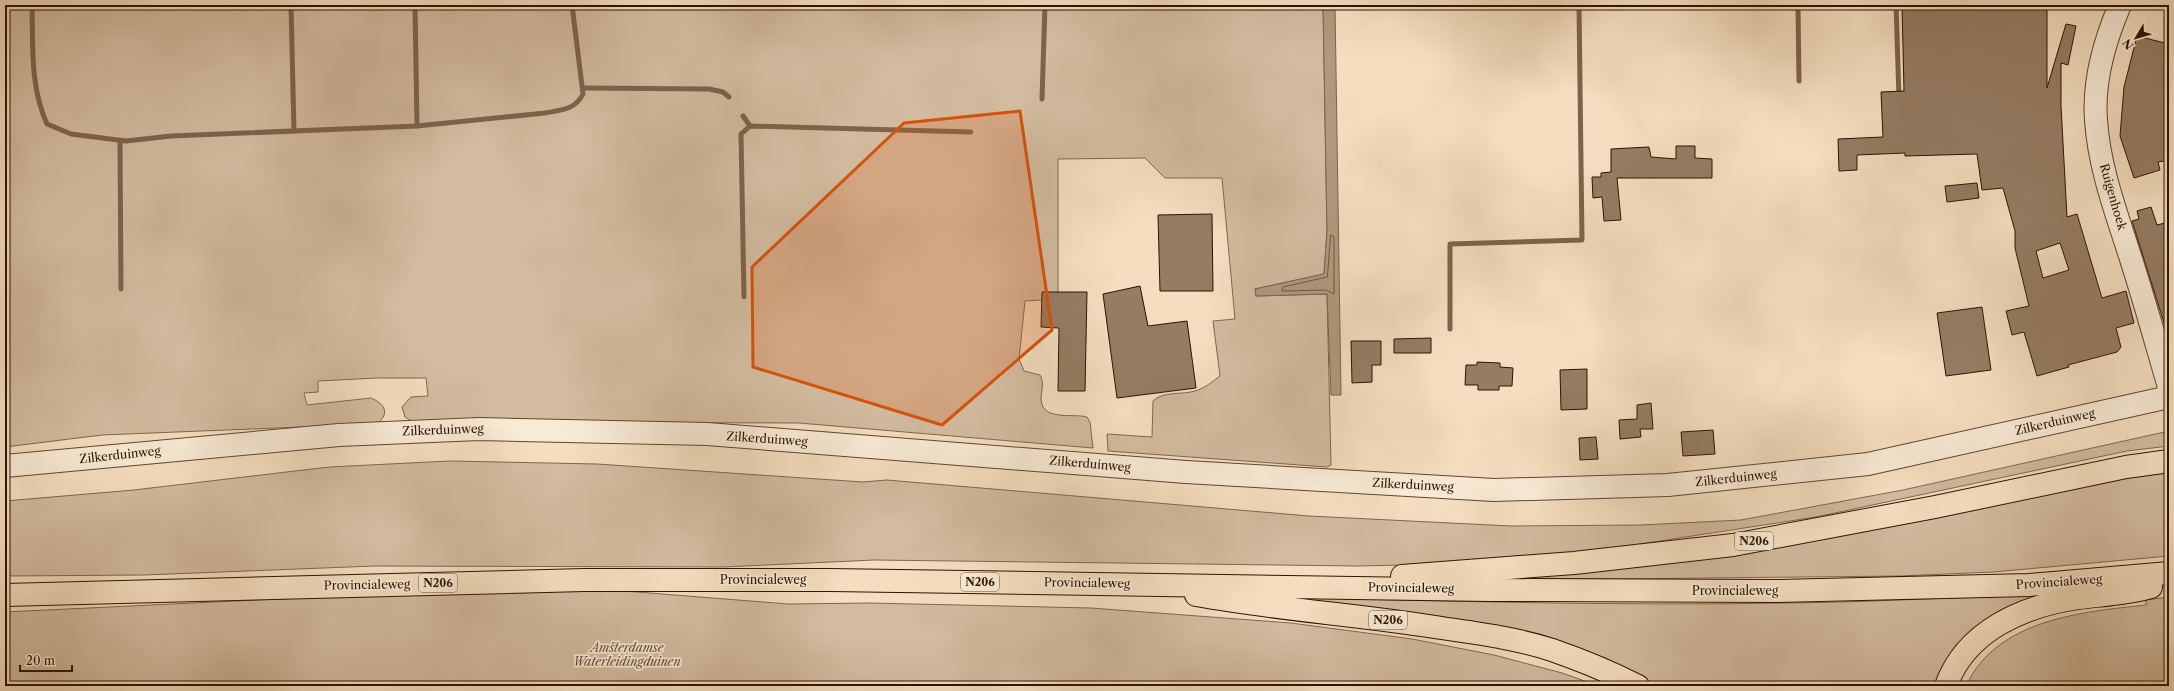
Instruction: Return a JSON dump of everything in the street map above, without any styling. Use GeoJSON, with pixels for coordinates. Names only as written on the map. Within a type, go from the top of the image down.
{"type":"FeatureCollection","features":[{"type":"Feature","properties":{"kind":"main road","name":"N206"},"geometry":{"type":"LineString","coordinates":[[1333,587],[1411,574],[1538,567],[1650,556],[1733,544],[1928,509],[2126,466],[2169,461]]}},
{"type":"Feature","properties":{"kind":"main road","name":"Provincialeweg"},"geometry":{"type":"LineString","coordinates":[[5,595],[584,580],[1130,584],[1513,590],[1792,590],[2029,584],[2169,573]]}},
{"type":"Feature","properties":{"kind":"main road"},"geometry":{"type":"LineString","coordinates":[[1946,686],[1966,651],[1992,628],[2014,615],[2076,598],[2144,590],[2169,582]]}},
{"type":"Feature","properties":{"kind":"main road","name":"N206"},"geometry":{"type":"LineString","coordinates":[[1130,584],[1242,604],[1423,625],[1491,635],[1551,650],[1614,674],[1638,686]]}},
{"type":"Feature","properties":{"kind":"street","name":"Ruigenhoek"},"geometry":{"type":"LineString","coordinates":[[2120,5],[2108,32],[2103,54],[2097,98],[2097,126],[2105,173],[2169,393]]}},
{"type":"Feature","properties":{"kind":"street","name":"Zilkerduinweg"},"geometry":{"type":"LineString","coordinates":[[5,466],[340,435],[479,429],[707,434],[1186,472],[1494,490],[1668,485],[1868,464],[2169,393]]}},
{"type":"Feature","properties":{"kind":"highlighted area"},"geometry":{"type":"Polygon","coordinates":[[[1020,111],[1052,330],[942,425],[753,367],[752,267],[904,123],[1020,111]]]}},
{"type":"Feature","properties":{"kind":"green space"},"geometry":{"type":"Polygon","coordinates":[[[5,5],[1323,5],[1327,231],[1324,274],[1255,289],[1256,296],[1327,294],[1331,465],[1327,467],[1108,451],[1107,434],[1152,437],[1153,401],[1157,398],[1167,394],[1199,390],[1220,376],[1213,321],[1235,319],[1222,178],[1165,178],[1145,158],[1058,159],[1058,299],[1025,301],[1019,359],[1024,371],[1040,375],[1042,383],[1042,405],[1046,410],[1058,415],[1087,417],[1090,422],[1093,448],[799,423],[413,422],[405,417],[402,407],[411,397],[428,396],[426,378],[376,378],[318,381],[318,392],[304,393],[307,405],[371,398],[376,400],[383,406],[385,413],[376,424],[102,435],[5,447],[5,5]]]}},
{"type":"Feature","properties":{"kind":"green space"},"geometry":{"type":"Polygon","coordinates":[[[2169,431],[2169,446],[2127,451],[1816,517],[1559,555],[1451,564],[1357,566],[874,560],[723,567],[375,566],[144,575],[5,576],[5,501],[134,490],[329,467],[450,461],[597,464],[863,482],[887,480],[1309,516],[1511,526],[1641,525],[1741,520],[1903,490],[2169,431]]]}},
{"type":"Feature","properties":{"kind":"green space"},"geometry":{"type":"Polygon","coordinates":[[[2169,467],[2169,556],[1994,572],[1899,576],[1611,579],[1507,578],[2169,467]]]}},
{"type":"Feature","properties":{"kind":"green space","name":"Amsterdamse Waterleidingduinen"},"geometry":{"type":"Polygon","coordinates":[[[612,590],[788,604],[869,603],[1091,608],[1291,623],[1412,639],[1494,655],[1562,673],[1599,686],[5,686],[5,612],[361,595],[612,590]]]}},
{"type":"Feature","properties":{"kind":"green space"},"geometry":{"type":"Polygon","coordinates":[[[2075,593],[2036,602],[1939,686],[1650,686],[1603,665],[1269,597],[1528,603],[1722,604],[1859,601],[2075,593]]]}},
{"type":"Feature","properties":{"kind":"green space"},"geometry":{"type":"Polygon","coordinates":[[[2169,597],[2169,686],[1966,686],[1980,664],[1998,646],[2020,633],[2044,623],[2069,616],[2095,611],[2146,605],[2146,600],[2169,597]]]}},
{"type":"Feature","properties":{"kind":"water"},"geometry":{"type":"Polygon","coordinates":[[[1323,5],[1335,5],[1341,395],[1331,395],[1327,294],[1256,296],[1255,289],[1324,274],[1327,231],[1323,5]]]}},
{"type":"Feature","properties":{"kind":"building"},"geometry":{"type":"Polygon","coordinates":[[[1902,5],[2047,5],[2047,88],[2066,24],[2076,26],[2068,65],[2061,63],[2061,106],[2067,217],[2077,214],[2102,298],[2126,291],[2134,323],[2116,328],[2121,347],[2117,352],[2068,365],[2069,367],[2037,376],[2024,332],[2012,335],[2006,311],[2029,306],[2015,248],[2015,231],[2003,188],[1982,190],[1977,154],[1905,156],[1905,153],[1857,155],[1857,170],[1839,171],[1838,139],[1883,137],[1881,92],[1904,91],[1902,5]],[[2060,243],[2036,251],[2043,278],[2069,270],[2060,243]]]}},
{"type":"Feature","properties":{"kind":"building"},"geometry":{"type":"Polygon","coordinates":[[[2137,36],[2169,44],[2169,160],[2158,162],[2160,170],[2134,178],[2120,136],[2124,87],[2137,36]]]}},
{"type":"Feature","properties":{"kind":"building"},"geometry":{"type":"Polygon","coordinates":[[[1676,146],[1695,146],[1695,158],[1712,159],[1712,178],[1617,178],[1621,220],[1604,221],[1602,197],[1593,198],[1592,177],[1601,177],[1601,173],[1611,172],[1611,149],[1649,147],[1651,157],[1676,159],[1676,146]]]}},
{"type":"Feature","properties":{"kind":"building"},"geometry":{"type":"Polygon","coordinates":[[[1977,183],[1979,198],[1947,202],[1945,186],[1977,183]]]}},
{"type":"Feature","properties":{"kind":"building"},"geometry":{"type":"Polygon","coordinates":[[[2151,207],[2157,225],[2169,222],[2169,266],[2164,267],[2169,284],[2169,326],[2165,326],[2132,221],[2139,219],[2137,211],[2151,207]]]}},
{"type":"Feature","properties":{"kind":"building"},"geometry":{"type":"Polygon","coordinates":[[[1212,214],[1213,291],[1160,291],[1158,215],[1212,214]]]}},
{"type":"Feature","properties":{"kind":"building"},"geometry":{"type":"Polygon","coordinates":[[[1140,286],[1148,326],[1187,321],[1196,388],[1117,398],[1103,294],[1140,286]]]}},
{"type":"Feature","properties":{"kind":"building"},"geometry":{"type":"Polygon","coordinates":[[[1042,292],[1087,292],[1085,391],[1058,391],[1059,328],[1041,327],[1042,292]]]}},
{"type":"Feature","properties":{"kind":"building"},"geometry":{"type":"Polygon","coordinates":[[[1982,307],[1991,370],[1946,376],[1937,313],[1982,307]]]}},
{"type":"Feature","properties":{"kind":"building"},"geometry":{"type":"Polygon","coordinates":[[[1431,338],[1431,353],[1394,353],[1394,339],[1431,338]]]}},
{"type":"Feature","properties":{"kind":"building"},"geometry":{"type":"Polygon","coordinates":[[[1351,341],[1381,341],[1381,365],[1372,365],[1372,382],[1352,383],[1351,341]]]}},
{"type":"Feature","properties":{"kind":"building"},"geometry":{"type":"Polygon","coordinates":[[[1477,362],[1500,363],[1500,367],[1513,368],[1512,386],[1499,386],[1499,390],[1478,390],[1478,385],[1465,385],[1466,365],[1477,365],[1477,362]]]}},
{"type":"Feature","properties":{"kind":"building"},"geometry":{"type":"Polygon","coordinates":[[[1587,369],[1587,409],[1561,410],[1560,370],[1587,369]]]}},
{"type":"Feature","properties":{"kind":"building"},"geometry":{"type":"Polygon","coordinates":[[[1651,403],[1653,429],[1640,429],[1641,437],[1620,439],[1619,420],[1637,419],[1637,405],[1651,403]]]}},
{"type":"Feature","properties":{"kind":"building"},"geometry":{"type":"Polygon","coordinates":[[[1713,430],[1715,454],[1683,456],[1681,432],[1713,430]]]}},
{"type":"Feature","properties":{"kind":"building"},"geometry":{"type":"Polygon","coordinates":[[[1596,437],[1598,459],[1580,460],[1579,438],[1596,437]]]}},
{"type":"Feature","properties":{"kind":"waterway"},"geometry":{"type":"LineString","coordinates":[[32,5],[35,81],[47,124],[71,134],[126,141],[171,136],[417,126],[562,110],[576,103],[583,94],[572,5]]}},
{"type":"Feature","properties":{"kind":"waterway"},"geometry":{"type":"LineString","coordinates":[[291,5],[294,131]]}},
{"type":"Feature","properties":{"kind":"waterway"},"geometry":{"type":"LineString","coordinates":[[415,5],[417,126]]}},
{"type":"Feature","properties":{"kind":"waterway"},"geometry":{"type":"LineString","coordinates":[[1042,99],[1045,5]]}},
{"type":"Feature","properties":{"kind":"waterway"},"geometry":{"type":"LineString","coordinates":[[1450,329],[1450,244],[1582,240],[1579,5]]}},
{"type":"Feature","properties":{"kind":"waterway"},"geometry":{"type":"LineString","coordinates":[[1798,5],[1799,81]]}},
{"type":"Feature","properties":{"kind":"waterway"},"geometry":{"type":"LineString","coordinates":[[1896,5],[1899,98]]}},
{"type":"Feature","properties":{"kind":"waterway"},"geometry":{"type":"LineString","coordinates":[[583,88],[709,89],[723,92],[729,97]]}},
{"type":"Feature","properties":{"kind":"waterway"},"geometry":{"type":"LineString","coordinates":[[743,116],[750,126]]}},
{"type":"Feature","properties":{"kind":"waterway"},"geometry":{"type":"LineString","coordinates":[[744,297],[741,134],[750,126],[971,132]]}},
{"type":"Feature","properties":{"kind":"waterway"},"geometry":{"type":"LineString","coordinates":[[120,141],[121,289]]}}]}
